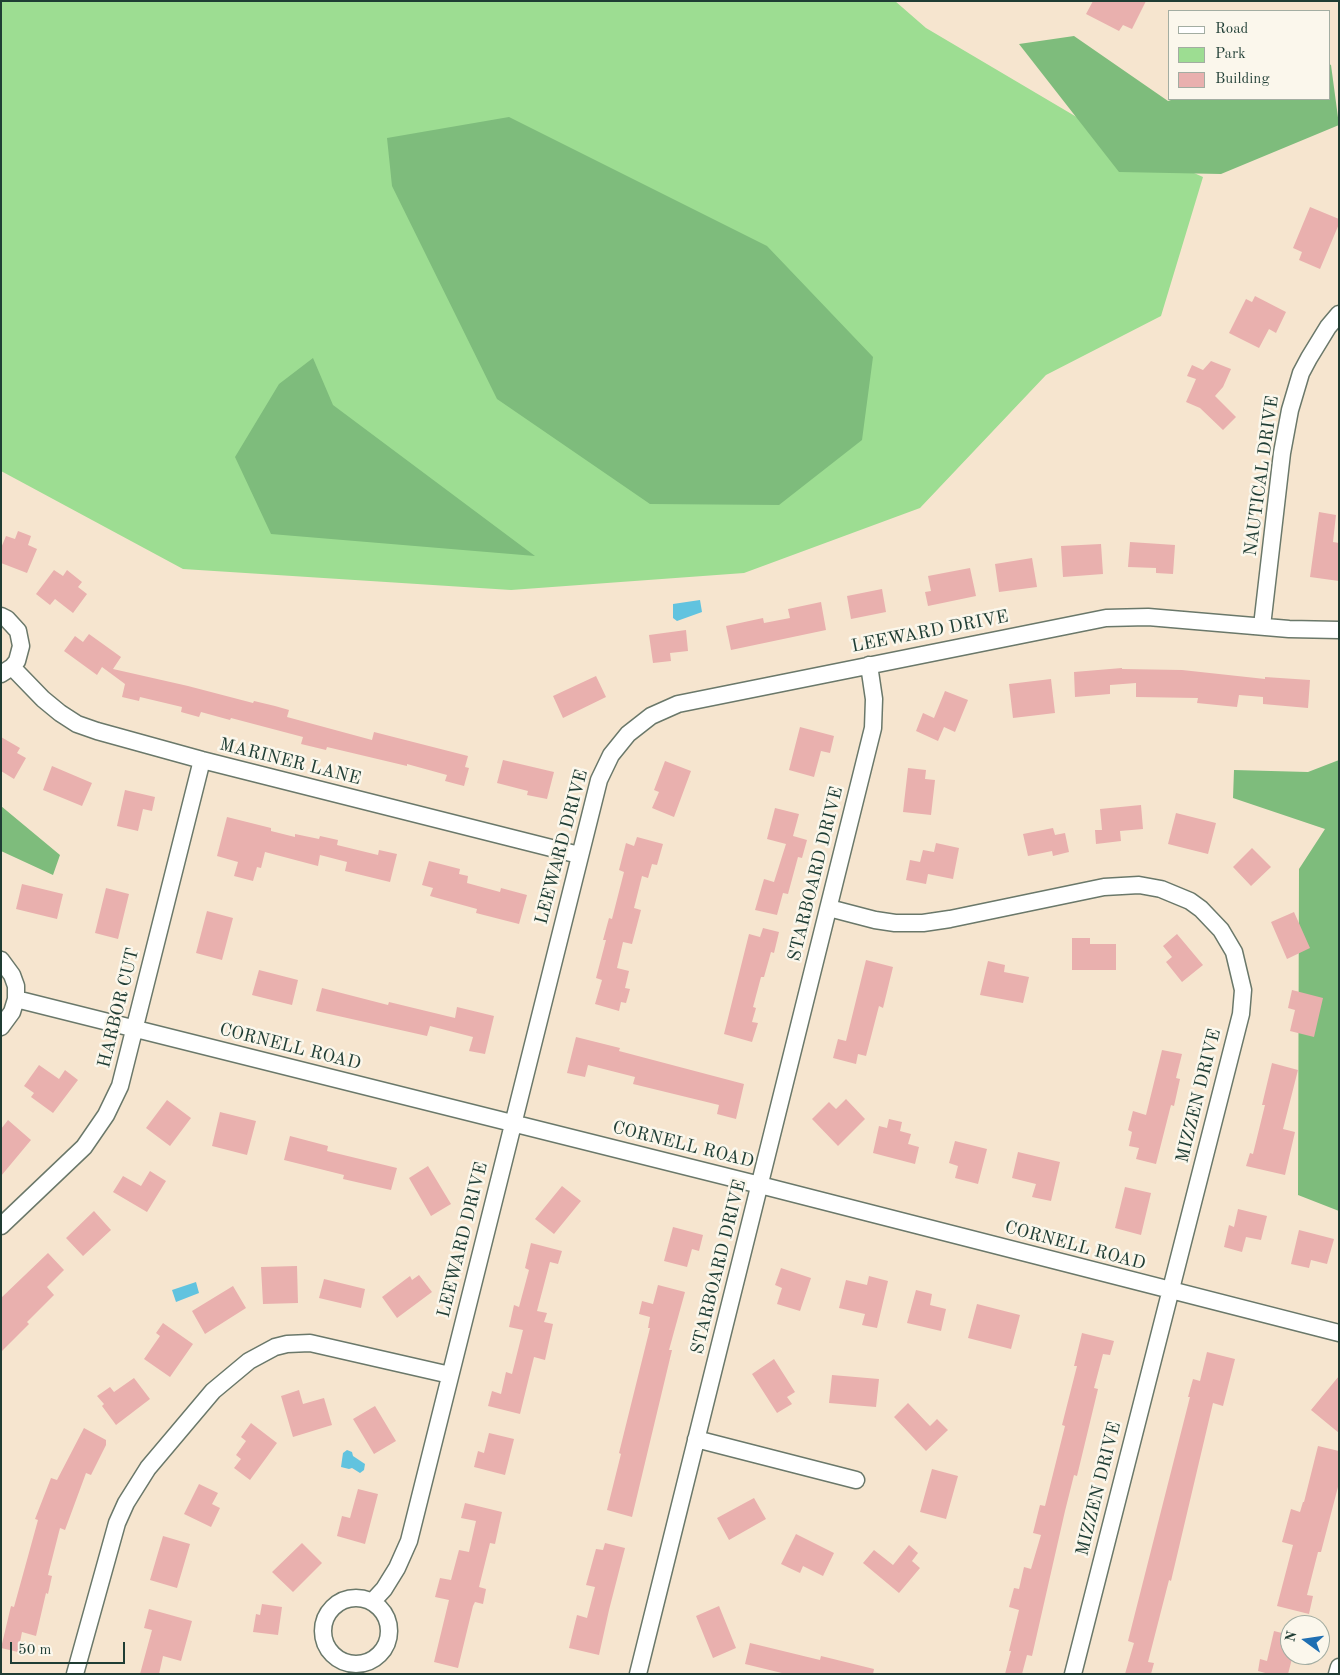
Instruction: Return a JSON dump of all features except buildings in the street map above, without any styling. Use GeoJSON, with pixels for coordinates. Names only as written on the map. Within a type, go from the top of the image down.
{"type":"FeatureCollection","features":[{"type":"Feature","properties":{"kind":"street","name":"NAUTICAL DRIVE"},"geometry":{"type":"LineString","coordinates":[[1262,626],[1282,453],[1290,410],[1308,358],[1328,327],[1339,314]]}},
{"type":"Feature","properties":{"kind":"street","name":"MARINER LANE"},"geometry":{"type":"LineString","coordinates":[[1,616],[13,624],[20,638],[20,654],[6,671],[78,724],[202,760],[579,855]]}},
{"type":"Feature","properties":{"kind":"street","name":"LEEWARD DRIVE"},"geometry":{"type":"LineString","coordinates":[[372,1602],[384,1589],[397,1568],[408,1541],[599,780],[611,755],[628,734],[651,716],[678,704],[1106,618],[1148,617],[1339,630]]}},
{"type":"Feature","properties":{"kind":"street","name":"STARBOARD DRIVE"},"geometry":{"type":"LineString","coordinates":[[638,1674],[873,728],[874,699],[869,665]]}},
{"type":"Feature","properties":{"kind":"street","name":"HARBOR CUT"},"geometry":{"type":"LineString","coordinates":[[1,1226],[84,1147],[106,1115],[120,1086],[202,760]]}},
{"type":"Feature","properties":{"kind":"street","name":"MIZZEN DRIVE"},"geometry":{"type":"LineString","coordinates":[[829,908],[875,920],[895,923],[923,923],[1104,887],[1139,885],[1161,889],[1190,901],[1210,918],[1224,935],[1234,952],[1242,979],[1243,1003],[1073,1674]]}},
{"type":"Feature","properties":{"kind":"street"},"geometry":{"type":"LineString","coordinates":[[1,960],[12,975],[16,986],[16,999],[12,1012],[1,1027]]}},
{"type":"Feature","properties":{"kind":"street","name":"CORNELL ROAD"},"geometry":{"type":"LineString","coordinates":[[16,999],[760,1185],[1339,1333]]}},
{"type":"Feature","properties":{"kind":"street"},"geometry":{"type":"LineString","coordinates":[[75,1674],[117,1522],[126,1503],[148,1468],[213,1391],[250,1361],[275,1347],[310,1343],[450,1375]]}},
{"type":"Feature","properties":{"kind":"street"},"geometry":{"type":"LineString","coordinates":[[696,1439],[856,1480]]}},
{"type":"Feature","properties":{"kind":"street"},"geometry":{"type":"LineString","coordinates":[[347,1599],[364,1599],[372,1602],[384,1614],[388,1622],[386,1647],[374,1660],[366,1664],[348,1664],[340,1661],[333,1656],[324,1641],[324,1624],[327,1616],[332,1608],[347,1599]]}},
{"type":"Feature","properties":{"kind":"street"},"geometry":{"type":"LineString","coordinates":[[1337,1674],[1339,1667]]}},
{"type":"Feature","properties":{"kind":"green space"},"geometry":{"type":"Polygon","coordinates":[[[1,1],[895,1],[926,28],[1102,132],[1203,177],[1161,316],[1046,375],[920,508],[744,573],[511,590],[183,569],[1,471],[1,1]]]}},
{"type":"Feature","properties":{"kind":"green space"},"geometry":{"type":"Polygon","coordinates":[[[1074,36],[1168,101],[1330,100],[1330,64],[1339,125],[1221,174],[1119,172],[1019,44],[1074,36]]]}},
{"type":"Feature","properties":{"kind":"green space"},"geometry":{"type":"Polygon","coordinates":[[[509,117],[767,246],[873,357],[862,440],[779,505],[650,504],[497,399],[392,186],[387,138],[509,117]]]}},
{"type":"Feature","properties":{"kind":"green space"},"geometry":{"type":"Polygon","coordinates":[[[313,358],[333,405],[535,556],[271,534],[235,457],[279,384],[313,358]]]}},
{"type":"Feature","properties":{"kind":"green space"},"geometry":{"type":"Polygon","coordinates":[[[1339,760],[1339,1211],[1298,1195],[1299,869],[1325,829],[1233,798],[1234,770],[1308,772],[1339,760]]]}},
{"type":"Feature","properties":{"kind":"green space"},"geometry":{"type":"Polygon","coordinates":[[[1,806],[60,855],[53,875],[1,851],[1,806]]]}},
{"type":"Feature","properties":{"kind":"water"},"geometry":{"type":"Polygon","coordinates":[[[700,600],[702,612],[677,621],[673,618],[673,604],[700,600]]]}},
{"type":"Feature","properties":{"kind":"water"},"geometry":{"type":"Polygon","coordinates":[[[196,1282],[199,1293],[176,1302],[172,1290],[196,1282]]]}},
{"type":"Feature","properties":{"kind":"water"},"geometry":{"type":"Polygon","coordinates":[[[347,1450],[365,1464],[364,1470],[360,1473],[352,1468],[341,1467],[343,1453],[347,1450]]]}}]}
